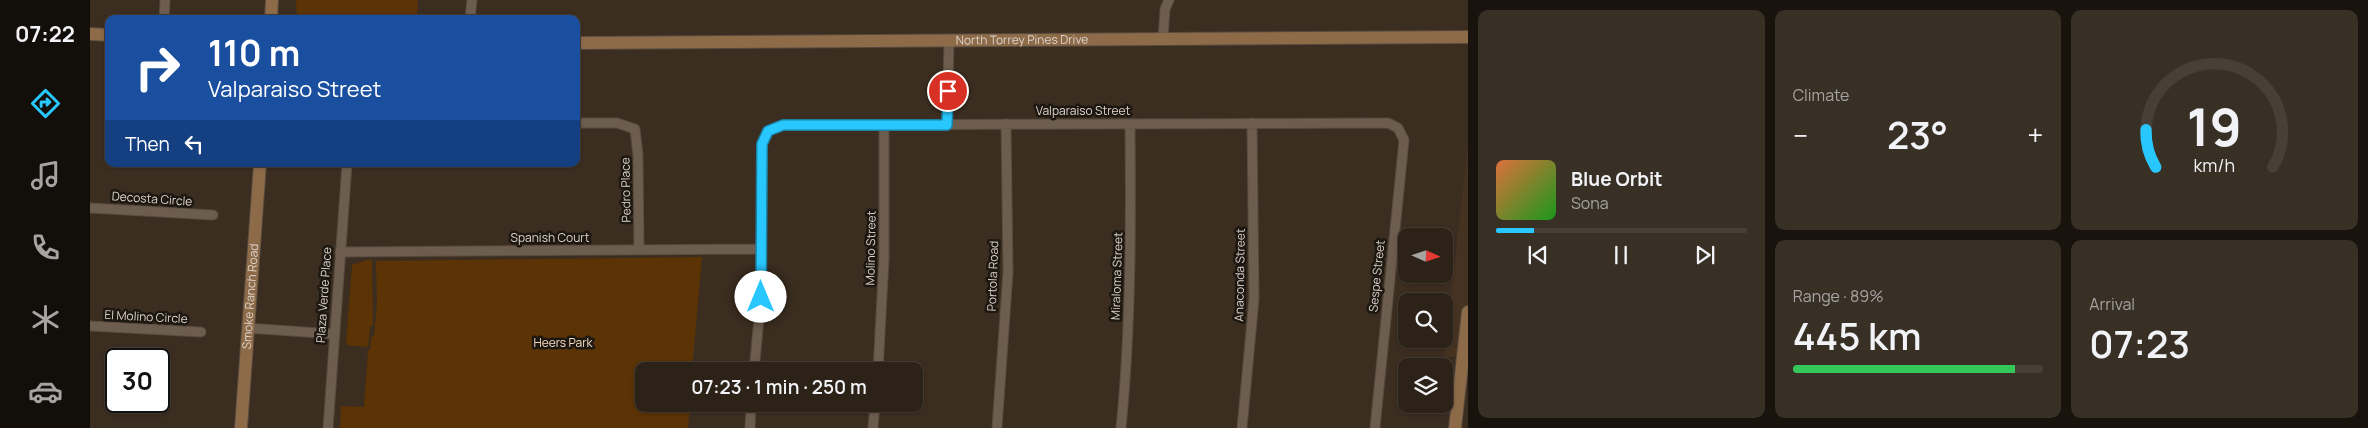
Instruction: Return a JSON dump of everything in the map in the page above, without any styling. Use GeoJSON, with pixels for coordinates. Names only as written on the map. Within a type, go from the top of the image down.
{"type":"FeatureCollection","features":[{"type":"Feature","properties":{"kind":"main road"},"geometry":{"type":"LineString","coordinates":[[271,15],[272,0]]}},
{"type":"Feature","properties":{"kind":"main road"},"geometry":{"type":"LineString","coordinates":[[90,34],[105,35]]}},
{"type":"Feature","properties":{"kind":"main road","name":"North Torrey Pines Drive"},"geometry":{"type":"LineString","coordinates":[[580,43],[1468,37]]}},
{"type":"Feature","properties":{"kind":"main road","name":"Smoke Ranch Road"},"geometry":{"type":"LineString","coordinates":[[240,428],[260,167]]}},
{"type":"Feature","properties":{"kind":"main road"},"geometry":{"type":"LineString","coordinates":[[1455,428],[1468,312]]}},
{"type":"Feature","properties":{"kind":"street"},"geometry":{"type":"LineString","coordinates":[[164,15],[165,0]]}},
{"type":"Feature","properties":{"kind":"street"},"geometry":{"type":"LineString","coordinates":[[470,15],[472,0]]}},
{"type":"Feature","properties":{"kind":"street"},"geometry":{"type":"LineString","coordinates":[[1163,40],[1166,9],[1169,0]]}},
{"type":"Feature","properties":{"kind":"street"},"geometry":{"type":"LineString","coordinates":[[947,125],[949,40]]}},
{"type":"Feature","properties":{"kind":"street","name":"Pedro Place"},"geometry":{"type":"LineString","coordinates":[[580,123],[617,123],[635,129],[638,155],[639,250]]}},
{"type":"Feature","properties":{"kind":"street","name":"Anaconda Street"},"geometry":{"type":"LineString","coordinates":[[1242,428],[1254,299],[1252,123]]}},
{"type":"Feature","properties":{"kind":"street","name":"Valparaiso Street"},"geometry":{"type":"LineString","coordinates":[[761,249],[762,144],[768,131],[783,125],[1388,123],[1398,128]]}},
{"type":"Feature","properties":{"kind":"street","name":"Portola Road"},"geometry":{"type":"LineString","coordinates":[[996,428],[1008,272],[1006,124]]}},
{"type":"Feature","properties":{"kind":"street","name":"Miraloma Street"},"geometry":{"type":"LineString","coordinates":[[1121,428],[1126,378],[1131,230],[1130,124]]}},
{"type":"Feature","properties":{"kind":"street","name":"Molino Street"},"geometry":{"type":"LineString","coordinates":[[878,362],[884,260],[884,125]]}},
{"type":"Feature","properties":{"kind":"street","name":"Sespe Street"},"geometry":{"type":"LineString","coordinates":[[1374,428],[1404,140],[1398,128]]}},
{"type":"Feature","properties":{"kind":"street","name":"Plaza Verde Place"},"geometry":{"type":"LineString","coordinates":[[328,428],[347,167]]}},
{"type":"Feature","properties":{"kind":"street","name":"Decosta Circle"},"geometry":{"type":"LineString","coordinates":[[90,208],[212,215]]}},
{"type":"Feature","properties":{"kind":"street"},"geometry":{"type":"LineString","coordinates":[[755,362],[761,297],[761,249]]}},
{"type":"Feature","properties":{"kind":"street","name":"Spanish Court"},"geometry":{"type":"LineString","coordinates":[[340,252],[761,249]]}},
{"type":"Feature","properties":{"kind":"street","name":"El Molino Circle"},"geometry":{"type":"LineString","coordinates":[[90,326],[201,332]]}},
{"type":"Feature","properties":{"kind":"street"},"geometry":{"type":"LineString","coordinates":[[248,328],[334,334]]}},
{"type":"Feature","properties":{"kind":"street"},"geometry":{"type":"LineString","coordinates":[[750,428],[751,412]]}},
{"type":"Feature","properties":{"kind":"street"},"geometry":{"type":"LineString","coordinates":[[873,428],[874,412]]}},
{"type":"Feature","properties":{"kind":"shaded area"},"geometry":{"type":"Polygon","coordinates":[[[1468,144],[1468,357],[1444,357],[1445,348],[1453,348],[1453,293],[1451,293],[1468,144]]]}},
{"type":"Feature","properties":{"kind":"green space"},"geometry":{"type":"Polygon","coordinates":[[[296,0],[418,0],[417,15],[297,15],[296,0]]]}},
{"type":"Feature","properties":{"kind":"green space","name":"Heers Park"},"geometry":{"type":"Polygon","coordinates":[[[702,257],[693,362],[635,362],[635,412],[689,412],[688,428],[340,428],[341,406],[364,407],[368,350],[370,350],[371,337],[374,336],[377,302],[376,261],[702,257]]]}},
{"type":"Feature","properties":{"kind":"green space"},"geometry":{"type":"Polygon","coordinates":[[[372,260],[373,326],[370,327],[368,347],[346,345],[352,265],[372,260]]]}},
{"type":"Feature","properties":{"kind":"route"},"geometry":{"type":"LineString","coordinates":[[761,297],[762,144],[768,131],[783,125],[947,125],[948,91]]}}]}
